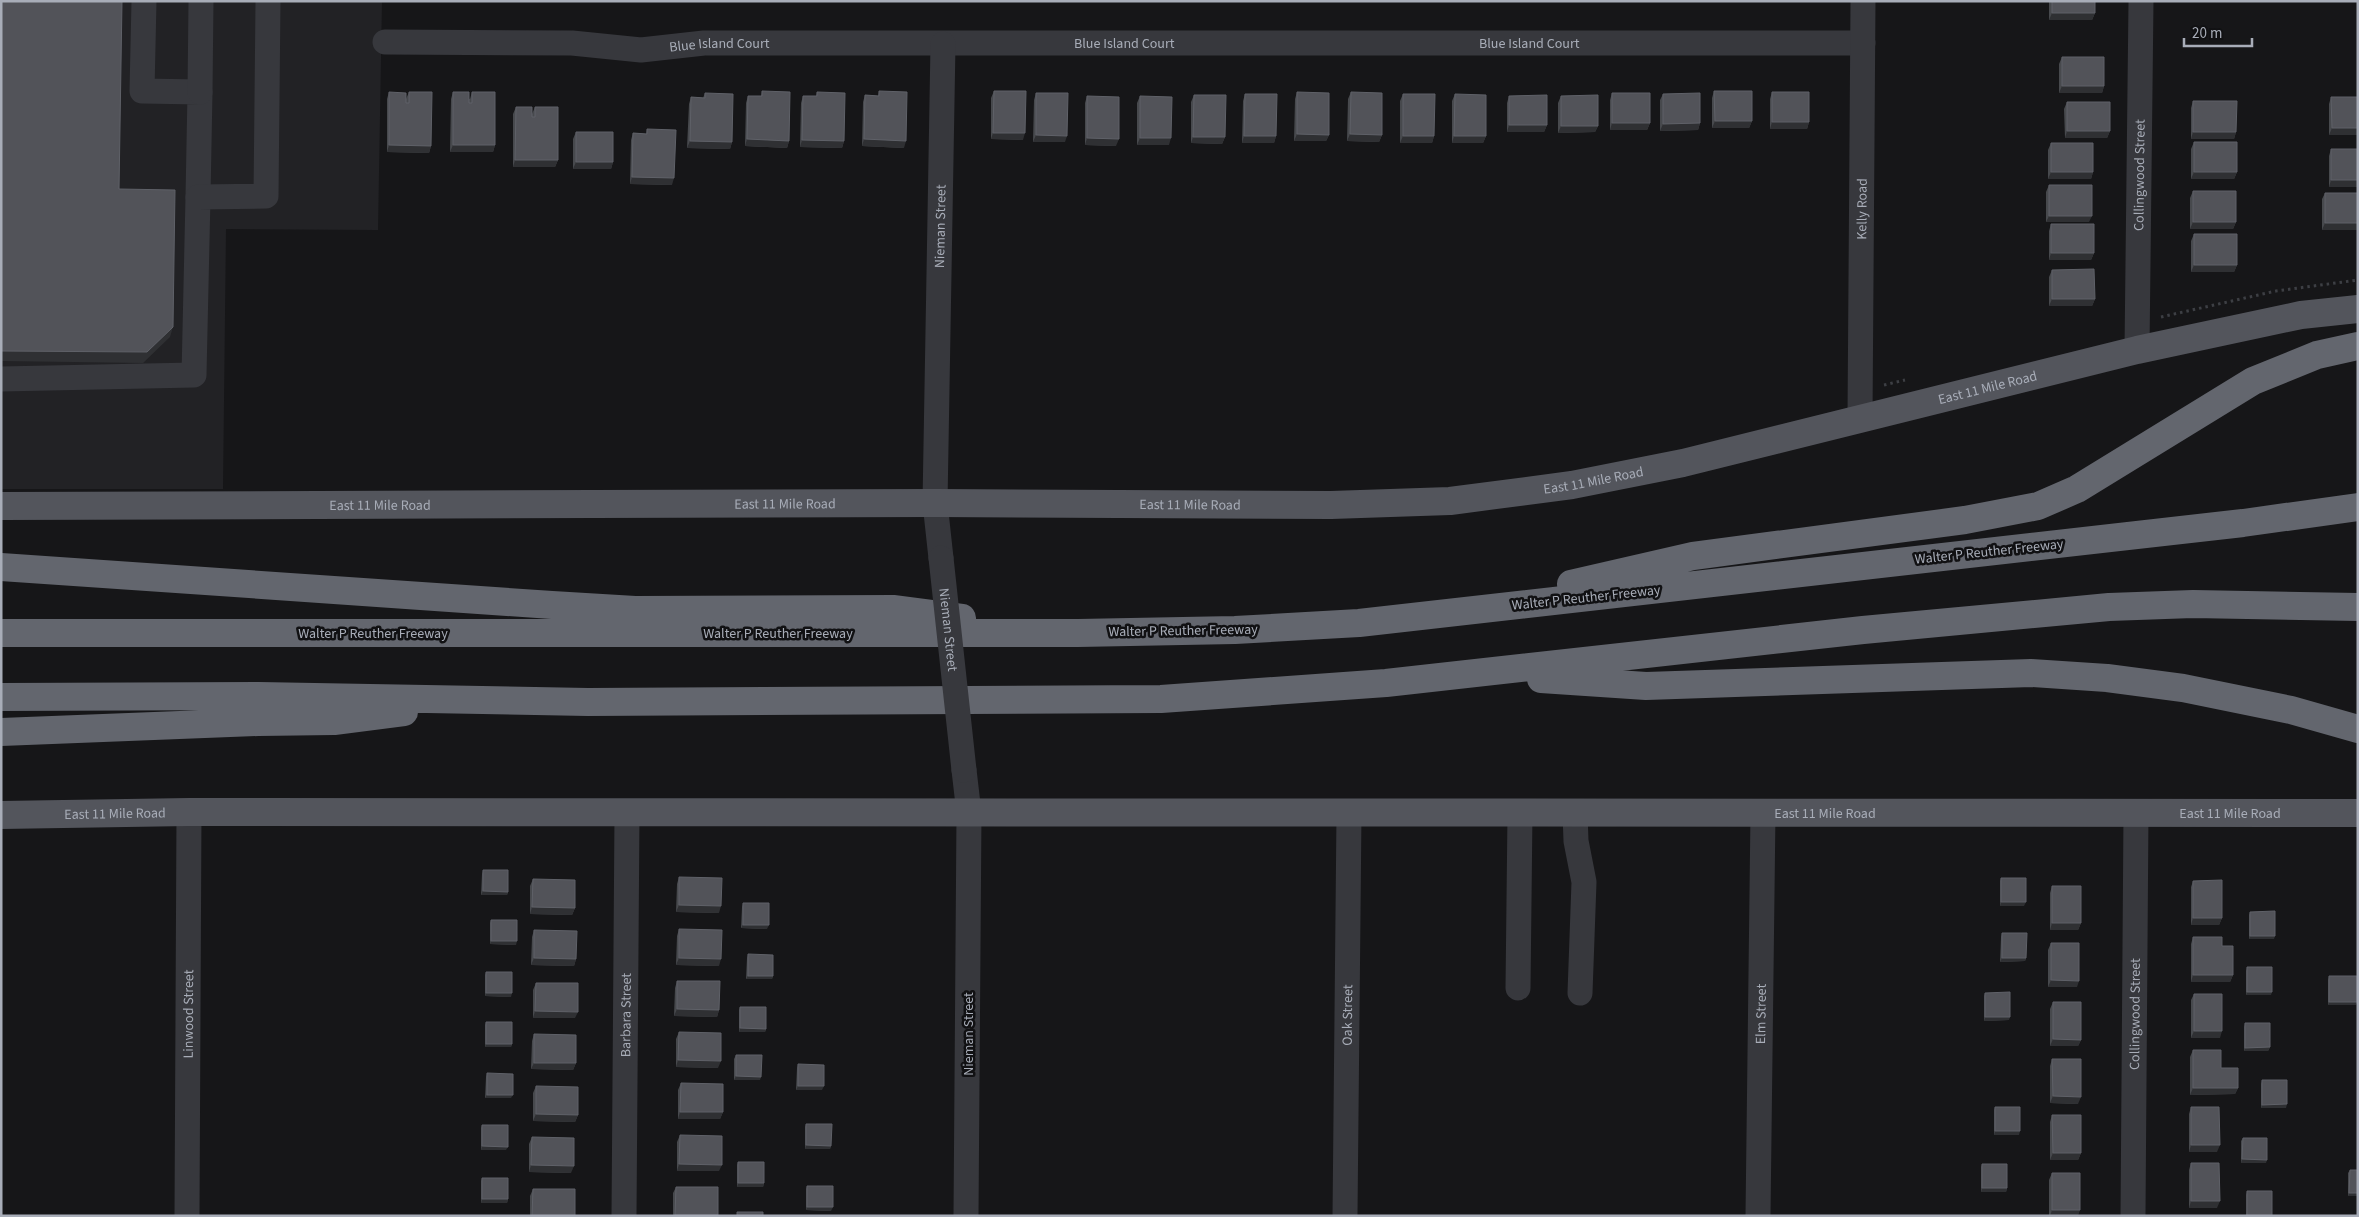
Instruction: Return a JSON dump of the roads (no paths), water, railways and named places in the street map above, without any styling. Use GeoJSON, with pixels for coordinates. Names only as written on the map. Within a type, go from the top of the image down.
{"type":"FeatureCollection","features":[{"type":"Feature","properties":{"kind":"highway"},"geometry":{"type":"LineString","coordinates":[[1498,607],[1579,581],[1693,556],[1965,520],[2038,506],[2077,489],[2253,382],[2317,355],[2358,346]]}},
{"type":"Feature","properties":{"kind":"highway","name":"Walter P Reuther Freeway"},"geometry":{"type":"LineString","coordinates":[[1,633],[1078,633],[1235,630],[1350,623],[1498,607],[2243,523],[2358,508]]}},
{"type":"Feature","properties":{"kind":"highway"},"geometry":{"type":"LineString","coordinates":[[1,567],[634,610],[893,609],[1078,633]]}},
{"type":"Feature","properties":{"kind":"highway"},"geometry":{"type":"LineString","coordinates":[[1,697],[258,696],[598,702],[1161,699],[1247,694],[1480,674],[1854,631],[2109,607],[2193,604],[2358,607]]}},
{"type":"Feature","properties":{"kind":"highway"},"geometry":{"type":"LineString","coordinates":[[1480,674],[1646,686],[2031,673],[2107,678],[2183,688],[2290,710],[2358,729]]}},
{"type":"Feature","properties":{"kind":"highway"},"geometry":{"type":"LineString","coordinates":[[1,732],[258,722],[334,721],[482,700]]}},
{"type":"Feature","properties":{"kind":"main road","name":"East 11 Mile Road"},"geometry":{"type":"LineString","coordinates":[[1,506],[934,503],[1331,506],[1450,501],[1572,485],[1683,463],[2137,350],[2301,315],[2358,309]]}},
{"type":"Feature","properties":{"kind":"main road","name":"East 11 Mile Road"},"geometry":{"type":"LineString","coordinates":[[1,815],[189,812],[2358,813]]}},
{"type":"Feature","properties":{"kind":"street"},"geometry":{"type":"LineString","coordinates":[[144,1],[142,91],[200,92]]}},
{"type":"Feature","properties":{"kind":"street"},"geometry":{"type":"LineString","coordinates":[[1,379],[194,374],[201,1]]}},
{"type":"Feature","properties":{"kind":"street"},"geometry":{"type":"LineString","coordinates":[[198,197],[266,196],[268,1]]}},
{"type":"Feature","properties":{"kind":"street","name":"Kelly Road"},"geometry":{"type":"LineString","coordinates":[[1860,418],[1863,1]]}},
{"type":"Feature","properties":{"kind":"street","name":"Collingwood Street"},"geometry":{"type":"LineString","coordinates":[[2137,350],[2141,1]]}},
{"type":"Feature","properties":{"kind":"street","name":"Blue Island Court"},"geometry":{"type":"LineString","coordinates":[[385,42],[572,43],[641,50],[704,43],[1863,43]]}},
{"type":"Feature","properties":{"kind":"street","name":"Nieman Street"},"geometry":{"type":"LineString","coordinates":[[943,44],[934,503],[969,813],[966,1216]]}},
{"type":"Feature","properties":{"kind":"street","name":"Linwood Street"},"geometry":{"type":"LineString","coordinates":[[187,1216],[189,812]]}},
{"type":"Feature","properties":{"kind":"street","name":"Elm Street"},"geometry":{"type":"LineString","coordinates":[[1758,1216],[1763,812]]}},
{"type":"Feature","properties":{"kind":"street","name":"Collingwood Street"},"geometry":{"type":"LineString","coordinates":[[2133,1216],[2136,812]]}},
{"type":"Feature","properties":{"kind":"street","name":"Barbara Street"},"geometry":{"type":"LineString","coordinates":[[624,1216],[627,813]]}},
{"type":"Feature","properties":{"kind":"street","name":"Oak Street"},"geometry":{"type":"LineString","coordinates":[[1345,1216],[1349,813]]}},
{"type":"Feature","properties":{"kind":"street"},"geometry":{"type":"LineString","coordinates":[[1518,988],[1520,813]]}},
{"type":"Feature","properties":{"kind":"street"},"geometry":{"type":"LineString","coordinates":[[1575,813],[1576,841],[1584,882],[1580,993]]}}]}
